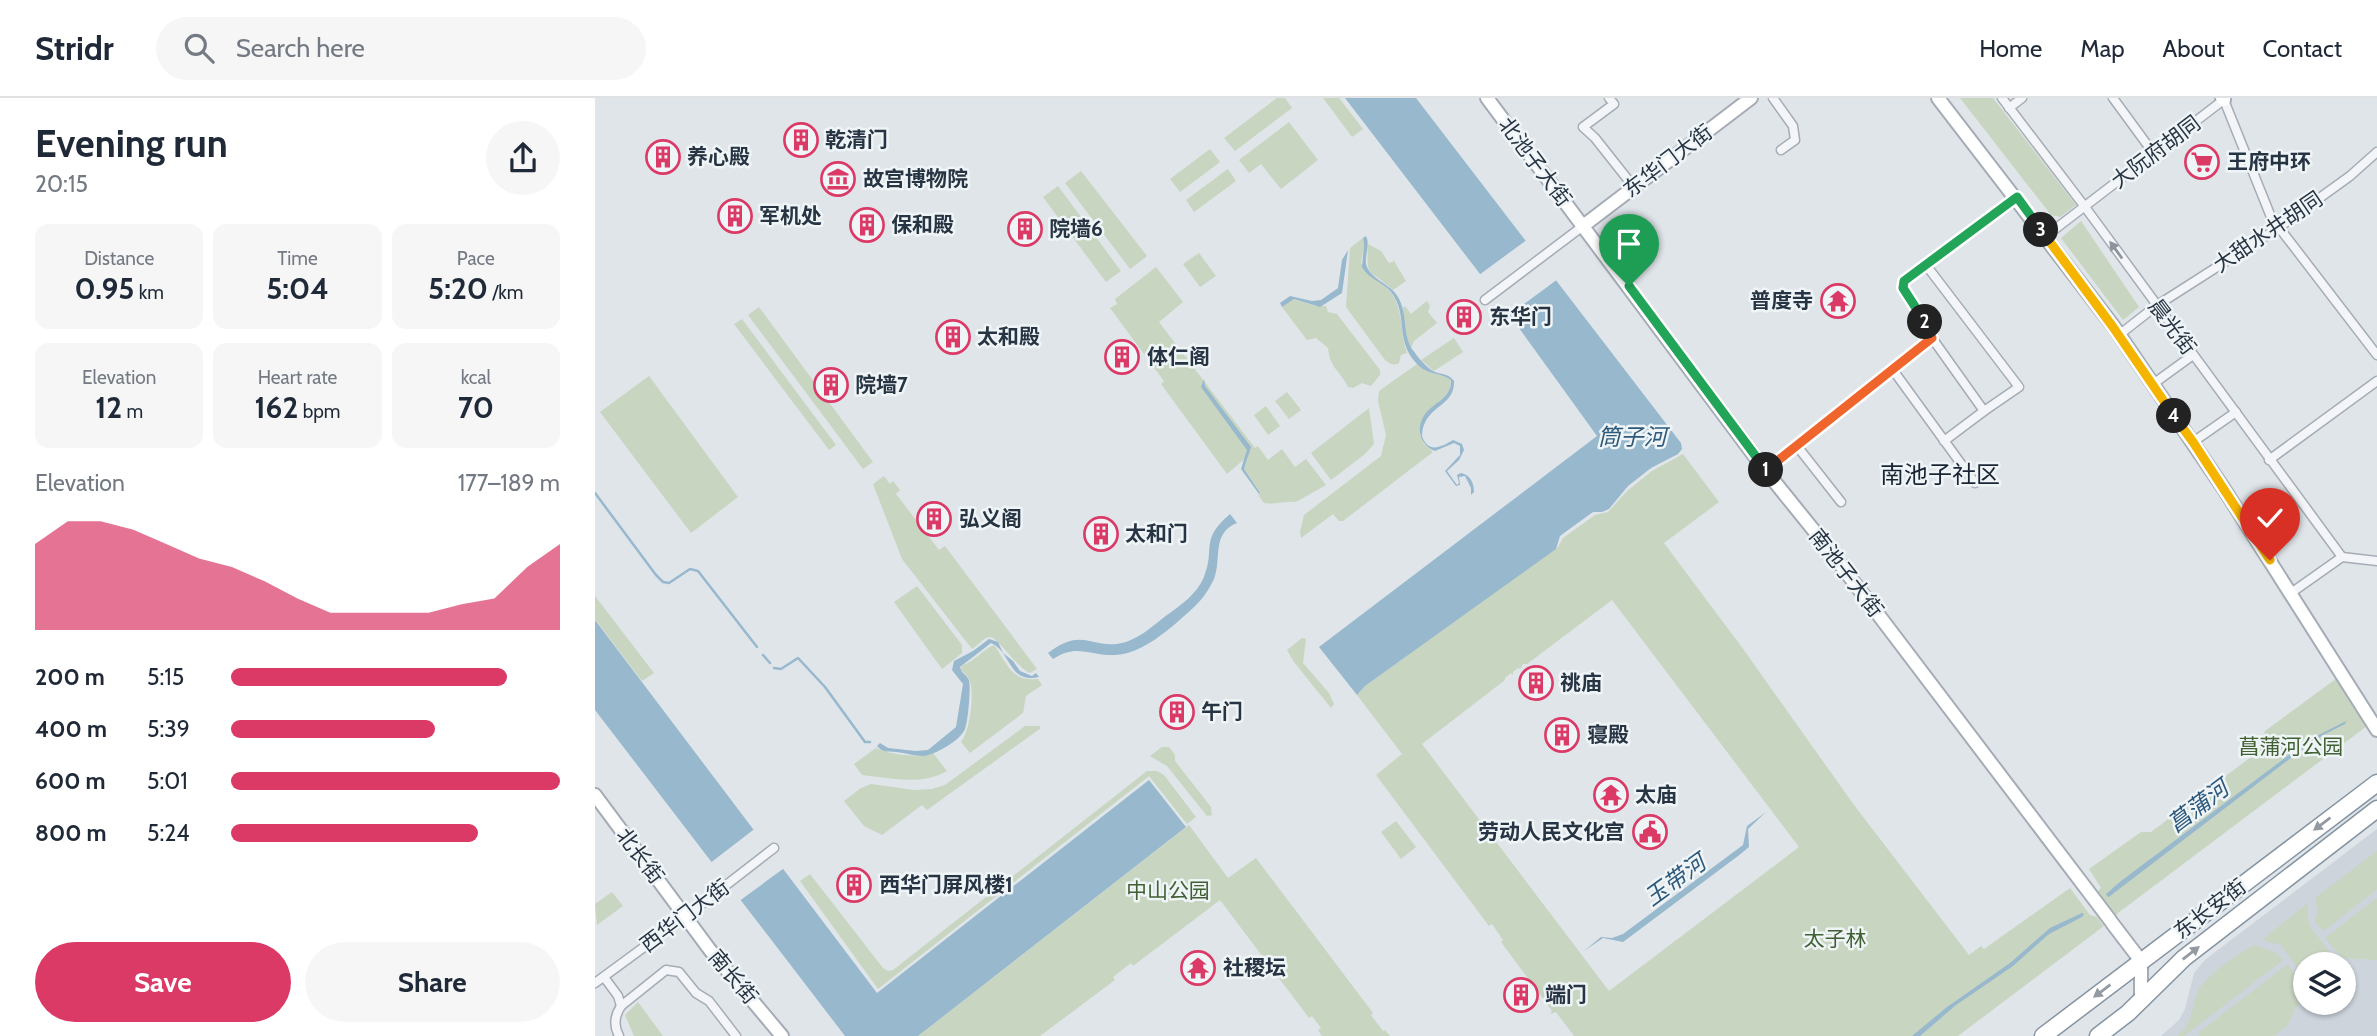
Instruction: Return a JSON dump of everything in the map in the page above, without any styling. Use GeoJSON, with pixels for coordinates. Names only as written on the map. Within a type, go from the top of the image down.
{"type":"FeatureCollection","features":[{"type":"Feature","properties":{"kind":"highway","name":"东长安街"},"geometry":{"type":"LineString","coordinates":[[2043,1036],[2377,783]]}},
{"type":"Feature","properties":{"kind":"highway","name":"东长安街"},"geometry":{"type":"LineString","coordinates":[[2098,1036],[2126,1014],[2184,958],[2377,809]]}},
{"type":"Feature","properties":{"kind":"street","name":"北池子大街"},"geometry":{"type":"LineString","coordinates":[[1487,98],[1583,226]]}},
{"type":"Feature","properties":{"kind":"street"},"geometry":{"type":"LineString","coordinates":[[1609,98],[1614,104],[1583,127],[1633,186]]}},
{"type":"Feature","properties":{"kind":"street"},"geometry":{"type":"LineString","coordinates":[[1773,98],[1793,126],[1795,140],[1781,150]]}},
{"type":"Feature","properties":{"kind":"street"},"geometry":{"type":"LineString","coordinates":[[1938,98],[2017,197],[2119,335],[2193,442],[2377,730]]}},
{"type":"Feature","properties":{"kind":"street","name":"晨光街"},"geometry":{"type":"LineString","coordinates":[[2002,98],[2341,557]]}},
{"type":"Feature","properties":{"kind":"street"},"geometry":{"type":"LineString","coordinates":[[2009,108],[2022,98]]}},
{"type":"Feature","properties":{"kind":"street"},"geometry":{"type":"LineString","coordinates":[[2113,98],[2154,153]]}},
{"type":"Feature","properties":{"kind":"street","name":"东华门大街"},"geometry":{"type":"LineString","coordinates":[[1485,300],[1748,99]]}},
{"type":"Feature","properties":{"kind":"street"},"geometry":{"type":"LineString","coordinates":[[2224,99],[2271,217],[2377,355]]}},
{"type":"Feature","properties":{"kind":"street","name":"大阮府胡同"},"geometry":{"type":"LineString","coordinates":[[2046,236],[2224,99]]}},
{"type":"Feature","properties":{"kind":"street","name":"大甜水井胡同"},"geometry":{"type":"LineString","coordinates":[[2119,335],[2156,306],[2278,228],[2350,176],[2377,152]]}},
{"type":"Feature","properties":{"kind":"street"},"geometry":{"type":"LineString","coordinates":[[1984,411],[1932,338],[1924,317],[1903,288],[1904,281],[2017,197]]}},
{"type":"Feature","properties":{"kind":"street","name":"南池子大街"},"geometry":{"type":"LineString","coordinates":[[1583,226],[1765,470],[1824,543],[2141,961]]}},
{"type":"Feature","properties":{"kind":"street"},"geometry":{"type":"LineString","coordinates":[[1926,265],[2019,387],[1944,441]]}},
{"type":"Feature","properties":{"kind":"street"},"geometry":{"type":"LineString","coordinates":[[1765,470],[1932,338]]}},
{"type":"Feature","properties":{"kind":"street"},"geometry":{"type":"LineString","coordinates":[[2153,384],[2193,355]]}},
{"type":"Feature","properties":{"kind":"street"},"geometry":{"type":"LineString","coordinates":[[1893,370],[1975,483]]}},
{"type":"Feature","properties":{"kind":"street"},"geometry":{"type":"LineString","coordinates":[[2269,460],[2377,381]]}},
{"type":"Feature","properties":{"kind":"street"},"geometry":{"type":"LineString","coordinates":[[2193,442],[2236,412]]}},
{"type":"Feature","properties":{"kind":"street"},"geometry":{"type":"LineString","coordinates":[[1797,446],[1841,502]]}},
{"type":"Feature","properties":{"kind":"street"},"geometry":{"type":"LineString","coordinates":[[2291,593],[2341,557],[2377,561]]}},
{"type":"Feature","properties":{"kind":"street","name":"北长街"},"geometry":{"type":"LineString","coordinates":[[595,795],[685,917]]}},
{"type":"Feature","properties":{"kind":"street","name":"西华门大街"},"geometry":{"type":"LineString","coordinates":[[595,983],[774,848]]}},
{"type":"Feature","properties":{"kind":"street","name":"南长街"},"geometry":{"type":"LineString","coordinates":[[685,917],[782,1036]]}},
{"type":"Feature","properties":{"kind":"street"},"geometry":{"type":"LineString","coordinates":[[2141,961],[2141,999]]}},
{"type":"Feature","properties":{"kind":"street"},"geometry":{"type":"LineString","coordinates":[[619,1036],[615,1015],[621,1006],[666,970],[679,972],[696,993],[709,1001],[736,1036]]}},
{"type":"Feature","properties":{"kind":"street"},"geometry":{"type":"LineString","coordinates":[[604,976],[618,996],[621,1006]]}},
{"type":"Feature","properties":{"kind":"shaded area"},"geometry":{"type":"Polygon","coordinates":[[[2377,829],[2377,1036],[2161,1036],[2179,1020],[2185,1009],[2194,973],[2206,959],[2377,829]]]}},
{"type":"Feature","properties":{"kind":"green space"},"geometry":{"type":"Polygon","coordinates":[[[1277,98],[1285,98],[1292,108],[1235,151],[1224,138],[1277,98]]]}},
{"type":"Feature","properties":{"kind":"green space"},"geometry":{"type":"Polygon","coordinates":[[[1323,98],[1339,98],[1363,129],[1352,137],[1323,98]]]}},
{"type":"Feature","properties":{"kind":"green space"},"geometry":{"type":"Polygon","coordinates":[[[1960,98],[1993,98],[2076,205],[2060,217],[2051,215],[1960,98]]]}},
{"type":"Feature","properties":{"kind":"green space"},"geometry":{"type":"Polygon","coordinates":[[[1289,122],[1318,160],[1281,189],[1261,164],[1249,173],[1239,160],[1289,122]]]}},
{"type":"Feature","properties":{"kind":"green space"},"geometry":{"type":"Polygon","coordinates":[[[1210,149],[1220,162],[1180,192],[1170,179],[1210,149]]]}},
{"type":"Feature","properties":{"kind":"green space"},"geometry":{"type":"Polygon","coordinates":[[[1228,169],[1236,181],[1194,212],[1186,200],[1228,169]]]}},
{"type":"Feature","properties":{"kind":"green space"},"geometry":{"type":"Polygon","coordinates":[[[1081,171],[1147,256],[1130,269],[1065,183],[1081,171]]]}},
{"type":"Feature","properties":{"kind":"green space"},"geometry":{"type":"Polygon","coordinates":[[[1058,186],[1121,271],[1106,282],[1043,197],[1058,186]]]}},
{"type":"Feature","properties":{"kind":"green space"},"geometry":{"type":"Polygon","coordinates":[[[2081,221],[2139,307],[2123,320],[2061,238],[2081,221]]]}},
{"type":"Feature","properties":{"kind":"green space"},"geometry":{"type":"Polygon","coordinates":[[[1363,238],[1361,263],[1392,295],[1399,312],[1407,353],[1401,355],[1397,364],[1385,360],[1346,307],[1350,248],[1363,238]]]}},
{"type":"Feature","properties":{"kind":"green space"},"geometry":{"type":"Polygon","coordinates":[[[1368,244],[1381,251],[1389,263],[1394,261],[1406,281],[1393,290],[1371,272],[1368,264],[1368,244]]]}},
{"type":"Feature","properties":{"kind":"green space"},"geometry":{"type":"Polygon","coordinates":[[[1199,253],[1216,276],[1200,287],[1183,264],[1199,253]]]}},
{"type":"Feature","properties":{"kind":"green space"},"geometry":{"type":"Polygon","coordinates":[[[1156,267],[1183,302],[1159,322],[1255,448],[1258,446],[1268,460],[1282,449],[1295,467],[1306,459],[1326,485],[1296,502],[1264,503],[1244,469],[1249,455],[1227,474],[1110,308],[1117,304],[1115,299],[1156,267]]]}},
{"type":"Feature","properties":{"kind":"green space"},"geometry":{"type":"Polygon","coordinates":[[[1294,299],[1315,306],[1326,306],[1328,312],[1337,314],[1380,370],[1380,375],[1371,386],[1362,383],[1353,388],[1348,387],[1333,365],[1328,348],[1316,338],[1307,340],[1282,307],[1294,299]]]}},
{"type":"Feature","properties":{"kind":"green space"},"geometry":{"type":"Polygon","coordinates":[[[1427,301],[1430,306],[1428,312],[1437,323],[1414,341],[1411,348],[1405,334],[1403,308],[1405,306],[1411,314],[1427,301]]]}},
{"type":"Feature","properties":{"kind":"green space"},"geometry":{"type":"Polygon","coordinates":[[[759,307],[873,462],[863,469],[748,315],[759,307]]]}},
{"type":"Feature","properties":{"kind":"green space"},"geometry":{"type":"Polygon","coordinates":[[[742,319],[836,445],[829,450],[734,324],[742,319]]]}},
{"type":"Feature","properties":{"kind":"green space"},"geometry":{"type":"Polygon","coordinates":[[[1454,338],[1463,352],[1434,371],[1421,360],[1454,338]]]}},
{"type":"Feature","properties":{"kind":"green space"},"geometry":{"type":"Polygon","coordinates":[[[1417,364],[1451,380],[1446,395],[1424,415],[1420,435],[1424,444],[1433,452],[1343,521],[1339,521],[1333,514],[1301,538],[1304,515],[1381,456],[1386,435],[1378,401],[1379,391],[1417,364]]]}},
{"type":"Feature","properties":{"kind":"green space"},"geometry":{"type":"Polygon","coordinates":[[[649,376],[738,497],[691,533],[600,412],[649,376]]]}},
{"type":"Feature","properties":{"kind":"green space"},"geometry":{"type":"Polygon","coordinates":[[[1287,392],[1301,410],[1289,419],[1275,401],[1287,392]]]}},
{"type":"Feature","properties":{"kind":"green space"},"geometry":{"type":"Polygon","coordinates":[[[1266,406],[1280,426],[1268,435],[1254,415],[1266,406]]]}},
{"type":"Feature","properties":{"kind":"green space"},"geometry":{"type":"Polygon","coordinates":[[[1369,408],[1374,444],[1331,480],[1311,453],[1369,408]]]}},
{"type":"Feature","properties":{"kind":"green space","name":"太子林"},"geometry":{"type":"Polygon","coordinates":[[[1683,454],[1719,502],[1664,543],[1854,805],[1969,955],[1981,946],[1984,949],[2070,888],[2090,915],[2097,917],[2104,926],[1958,1036],[1574,1036],[1556,1012],[1550,1014],[1552,1011],[1501,942],[1503,940],[1492,924],[1489,926],[1376,775],[1402,754],[1357,695],[1365,686],[1558,547],[1563,538],[1595,515],[1608,512],[1627,491],[1652,471],[1683,454]],[[1612,600],[1527,664],[1523,664],[1513,675],[1511,673],[1422,744],[1609,991],[1799,847],[1612,600]]]}},
{"type":"Feature","properties":{"kind":"green space"},"geometry":{"type":"Polygon","coordinates":[[[884,476],[890,484],[893,481],[900,490],[896,494],[939,550],[945,546],[1037,669],[1030,673],[1025,670],[994,638],[985,638],[972,649],[902,559],[873,484],[884,476]]]}},
{"type":"Feature","properties":{"kind":"green space"},"geometry":{"type":"Polygon","coordinates":[[[917,586],[962,645],[962,653],[942,669],[894,602],[917,586]]]}},
{"type":"Feature","properties":{"kind":"green space"},"geometry":{"type":"Polygon","coordinates":[[[595,596],[654,673],[642,681],[595,619],[595,596]]]}},
{"type":"Feature","properties":{"kind":"green space"},"geometry":{"type":"Polygon","coordinates":[[[1302,638],[1306,639],[1303,663],[1329,693],[1334,704],[1331,708],[1287,650],[1302,638]]]}},
{"type":"Feature","properties":{"kind":"green space"},"geometry":{"type":"Polygon","coordinates":[[[994,645],[1016,675],[1038,679],[1042,685],[1026,696],[1023,713],[970,753],[961,742],[969,720],[972,690],[968,677],[960,669],[994,645]]]}},
{"type":"Feature","properties":{"kind":"green space","name":"菖蒲河公园"},"geometry":{"type":"Polygon","coordinates":[[[2337,678],[2367,726],[2114,916],[2096,893],[2101,888],[2089,869],[2141,832],[2151,832],[2255,754],[2265,731],[2337,678]]]}},
{"type":"Feature","properties":{"kind":"green space"},"geometry":{"type":"Polygon","coordinates":[[[1025,726],[1041,728],[927,810],[922,805],[882,835],[864,826],[844,801],[871,784],[914,790],[945,785],[1025,726]]]}},
{"type":"Feature","properties":{"kind":"green space"},"geometry":{"type":"Polygon","coordinates":[[[1162,747],[1169,747],[1175,755],[1175,761],[1211,807],[1212,815],[1207,816],[1167,766],[1150,756],[1162,747]]]}},
{"type":"Feature","properties":{"kind":"green space"},"geometry":{"type":"Polygon","coordinates":[[[876,748],[904,755],[933,753],[947,771],[916,780],[862,775],[854,764],[876,748]]]}},
{"type":"Feature","properties":{"kind":"green space"},"geometry":{"type":"Polygon","coordinates":[[[1147,771],[1157,771],[1164,775],[1196,817],[1187,824],[1149,776],[878,989],[800,881],[810,874],[883,968],[893,970],[1147,771]]]}},
{"type":"Feature","properties":{"kind":"green space"},"geometry":{"type":"Polygon","coordinates":[[[1396,821],[1416,847],[1401,859],[1381,832],[1396,821]]]}},
{"type":"Feature","properties":{"kind":"green space","name":"中山公园"},"geometry":{"type":"Polygon","coordinates":[[[1189,825],[1228,878],[1256,858],[1373,1013],[1371,1015],[1383,1031],[1390,1036],[1322,1036],[1318,1030],[1321,1028],[1312,1016],[1309,1018],[1220,900],[1133,966],[1131,963],[1113,977],[1115,980],[1040,1036],[918,1036],[1189,825]]]}},
{"type":"Feature","properties":{"kind":"green space"},"geometry":{"type":"Polygon","coordinates":[[[2377,851],[2377,889],[2324,931],[2315,922],[2318,911],[2315,898],[2377,851]]]}},
{"type":"Feature","properties":{"kind":"green space"},"geometry":{"type":"Polygon","coordinates":[[[612,892],[623,906],[597,925],[595,904],[612,892]]]}},
{"type":"Feature","properties":{"kind":"green space"},"geometry":{"type":"Polygon","coordinates":[[[2377,898],[2377,960],[2356,959],[2356,952],[2338,952],[2325,938],[2377,898]]]}},
{"type":"Feature","properties":{"kind":"green space"},"geometry":{"type":"Polygon","coordinates":[[[2308,903],[2311,928],[2330,952],[2293,952],[2293,961],[2281,945],[2262,940],[2308,903]]]}},
{"type":"Feature","properties":{"kind":"green space"},"geometry":{"type":"Polygon","coordinates":[[[2254,945],[2277,953],[2283,960],[2184,1036],[2177,1036],[2189,1020],[2198,992],[2207,979],[2254,945]]]}},
{"type":"Feature","properties":{"kind":"green space"},"geometry":{"type":"Polygon","coordinates":[[[2288,964],[2293,972],[2293,1013],[2288,1025],[2274,1036],[2200,1036],[2198,1033],[2288,964]]]}},
{"type":"Feature","properties":{"kind":"green space"},"geometry":{"type":"Polygon","coordinates":[[[638,1002],[663,1036],[634,1036],[625,1015],[638,1002]]]}},
{"type":"Feature","properties":{"kind":"water","name":"筒子河"},"geometry":{"type":"Polygon","coordinates":[[[1345,98],[1416,98],[1681,443],[1682,449],[1628,486],[1609,509],[1593,512],[1560,536],[1556,549],[1365,686],[1357,695],[1319,647],[1597,436],[1480,274],[1345,98]]]}},
{"type":"Feature","properties":{"kind":"water"},"geometry":{"type":"Polygon","coordinates":[[[1366,236],[1367,267],[1398,297],[1412,349],[1428,368],[1447,375],[1454,381],[1450,397],[1428,418],[1422,436],[1431,447],[1439,447],[1453,440],[1462,444],[1464,450],[1459,460],[1447,471],[1457,485],[1457,475],[1461,473],[1470,478],[1474,489],[1471,495],[1471,488],[1465,476],[1459,477],[1460,485],[1456,486],[1445,471],[1460,455],[1460,446],[1454,443],[1435,451],[1426,445],[1421,436],[1422,419],[1446,396],[1451,380],[1421,368],[1410,355],[1403,337],[1396,301],[1388,289],[1368,275],[1362,267],[1363,238],[1366,236]]]}},
{"type":"Feature","properties":{"kind":"water"},"geometry":{"type":"Polygon","coordinates":[[[1348,250],[1342,293],[1320,307],[1294,299],[1282,307],[1280,303],[1290,296],[1312,301],[1321,300],[1338,288],[1342,260],[1348,250]]]}},
{"type":"Feature","properties":{"kind":"water"},"geometry":{"type":"Polygon","coordinates":[[[1204,379],[1205,386],[1251,447],[1244,469],[1260,493],[1252,503],[1259,494],[1241,469],[1247,450],[1201,387],[1204,379]]]}},
{"type":"Feature","properties":{"kind":"water"},"geometry":{"type":"Polygon","coordinates":[[[1230,514],[1237,523],[1229,527],[1220,540],[1212,583],[1195,606],[1166,631],[1146,645],[1126,653],[1106,655],[1076,651],[1053,659],[1048,653],[1071,641],[1114,644],[1132,640],[1178,607],[1201,583],[1207,567],[1211,538],[1220,523],[1230,514]]]}},
{"type":"Feature","properties":{"kind":"water"},"geometry":{"type":"Polygon","coordinates":[[[595,620],[877,993],[1149,780],[1186,827],[918,1036],[845,1036],[595,710],[595,620]]]}},
{"type":"Feature","properties":{"kind":"water"},"geometry":{"type":"Polygon","coordinates":[[[989,639],[998,642],[1003,653],[991,643],[960,667],[969,680],[970,690],[966,725],[962,734],[941,750],[924,756],[879,748],[877,746],[880,743],[888,748],[928,750],[956,727],[963,684],[952,670],[954,661],[989,639]]]}},
{"type":"Feature","properties":{"kind":"water"},"geometry":{"type":"Polygon","coordinates":[[[1003,653],[1020,671],[1032,676],[1036,673],[1039,677],[1021,676],[1003,653]]]}},
{"type":"Feature","properties":{"kind":"water"},"geometry":{"type":"Polygon","coordinates":[[[2346,721],[2296,754],[2108,897],[2106,894],[2121,881],[2309,740],[2346,721]]]}},
{"type":"Feature","properties":{"kind":"water"},"geometry":{"type":"Polygon","coordinates":[[[1766,812],[1748,829],[1749,847],[1738,856],[1623,942],[1603,938],[1584,951],[1601,937],[1612,938],[1623,934],[1743,845],[1747,826],[1766,812]]]}},
{"type":"Feature","properties":{"kind":"water"},"geometry":{"type":"Polygon","coordinates":[[[2082,913],[2082,917],[2049,934],[2013,966],[1956,1005],[1920,1036],[1912,1036],[1947,1007],[2010,963],[2050,928],[2082,913]]]}},
{"type":"Feature","properties":{"kind":"pier"},"geometry":{"type":"Polygon","coordinates":[[[1528,239],[1558,279],[1509,315],[1479,275],[1528,239]]]}},
{"type":"Feature","properties":{"kind":"pier"},"geometry":{"type":"Polygon","coordinates":[[[757,827],[787,866],[738,902],[709,864],[757,827]]]}},
{"type":"Feature","properties":{"kind":"waterway"},"geometry":{"type":"LineString","coordinates":[[595,493],[663,582],[669,583],[690,569],[698,571],[757,647]]}},
{"type":"Feature","properties":{"kind":"waterway"},"geometry":{"type":"LineString","coordinates":[[763,655],[770,663]]}},
{"type":"Feature","properties":{"kind":"waterway"},"geometry":{"type":"LineString","coordinates":[[774,668],[781,669],[798,658],[825,687],[865,742],[870,742]]}},
{"type":"Feature","properties":{"kind":"place","name":"乾清门"},"geometry":{"type":"Point","coordinates":[801,140]}},
{"type":"Feature","properties":{"kind":"place","name":"养心殿"},"geometry":{"type":"Point","coordinates":[663,157]}},
{"type":"Feature","properties":{"kind":"place","name":"王府中环"},"geometry":{"type":"Point","coordinates":[2202,162]}},
{"type":"Feature","properties":{"kind":"place","name":"故宫博物院"},"geometry":{"type":"Point","coordinates":[838,179]}},
{"type":"Feature","properties":{"kind":"place","name":"军机处"},"geometry":{"type":"Point","coordinates":[735,216]}},
{"type":"Feature","properties":{"kind":"place","name":"保和殿"},"geometry":{"type":"Point","coordinates":[867,225]}},
{"type":"Feature","properties":{"kind":"place","name":"院墙6"},"geometry":{"type":"Point","coordinates":[1025,229]}},
{"type":"Feature","properties":{"kind":"place","name":"普度寺"},"geometry":{"type":"Point","coordinates":[1838,301]}},
{"type":"Feature","properties":{"kind":"place","name":"东华门"},"geometry":{"type":"Point","coordinates":[1464,317]}},
{"type":"Feature","properties":{"kind":"place","name":"太和殿"},"geometry":{"type":"Point","coordinates":[953,337]}},
{"type":"Feature","properties":{"kind":"place","name":"体仁阁"},"geometry":{"type":"Point","coordinates":[1122,357]}},
{"type":"Feature","properties":{"kind":"place","name":"院墙7"},"geometry":{"type":"Point","coordinates":[831,385]}},
{"type":"Feature","properties":{"kind":"place","name":"弘义阁"},"geometry":{"type":"Point","coordinates":[934,519]}},
{"type":"Feature","properties":{"kind":"place","name":"太和门"},"geometry":{"type":"Point","coordinates":[1101,534]}},
{"type":"Feature","properties":{"kind":"place","name":"祧庙"},"geometry":{"type":"Point","coordinates":[1536,683]}},
{"type":"Feature","properties":{"kind":"place","name":"午门"},"geometry":{"type":"Point","coordinates":[1177,712]}},
{"type":"Feature","properties":{"kind":"place","name":"寝殿"},"geometry":{"type":"Point","coordinates":[1562,735]}},
{"type":"Feature","properties":{"kind":"place","name":"太庙"},"geometry":{"type":"Point","coordinates":[1611,795]}},
{"type":"Feature","properties":{"kind":"place","name":"劳动人民文化宫"},"geometry":{"type":"Point","coordinates":[1650,832]}},
{"type":"Feature","properties":{"kind":"place","name":"西华门屏风楼1"},"geometry":{"type":"Point","coordinates":[854,885]}},
{"type":"Feature","properties":{"kind":"place","name":"社稷坛"},"geometry":{"type":"Point","coordinates":[1198,968]}},
{"type":"Feature","properties":{"kind":"place","name":"端门"},"geometry":{"type":"Point","coordinates":[1521,995]}},
{"type":"Feature","properties":{"kind":"district","name":"南池子社区"},"geometry":{"type":"Point","coordinates":[1940,475]}},
{"type":"Feature","properties":{"kind":"route"},"geometry":{"type":"LineString","coordinates":[[1629,286],[1765,470],[1932,338],[1924,317],[1903,288],[1904,281],[2017,197],[2113,327],[2270,560]]}},
{"type":"Feature","properties":{"kind":"water label","name":"菖蒲河"},"geometry":{"type":"Point","coordinates":[2198,806]}},
{"type":"Feature","properties":{"kind":"water label","name":"玉带河"},"geometry":{"type":"Point","coordinates":[1675,880]}}]}
